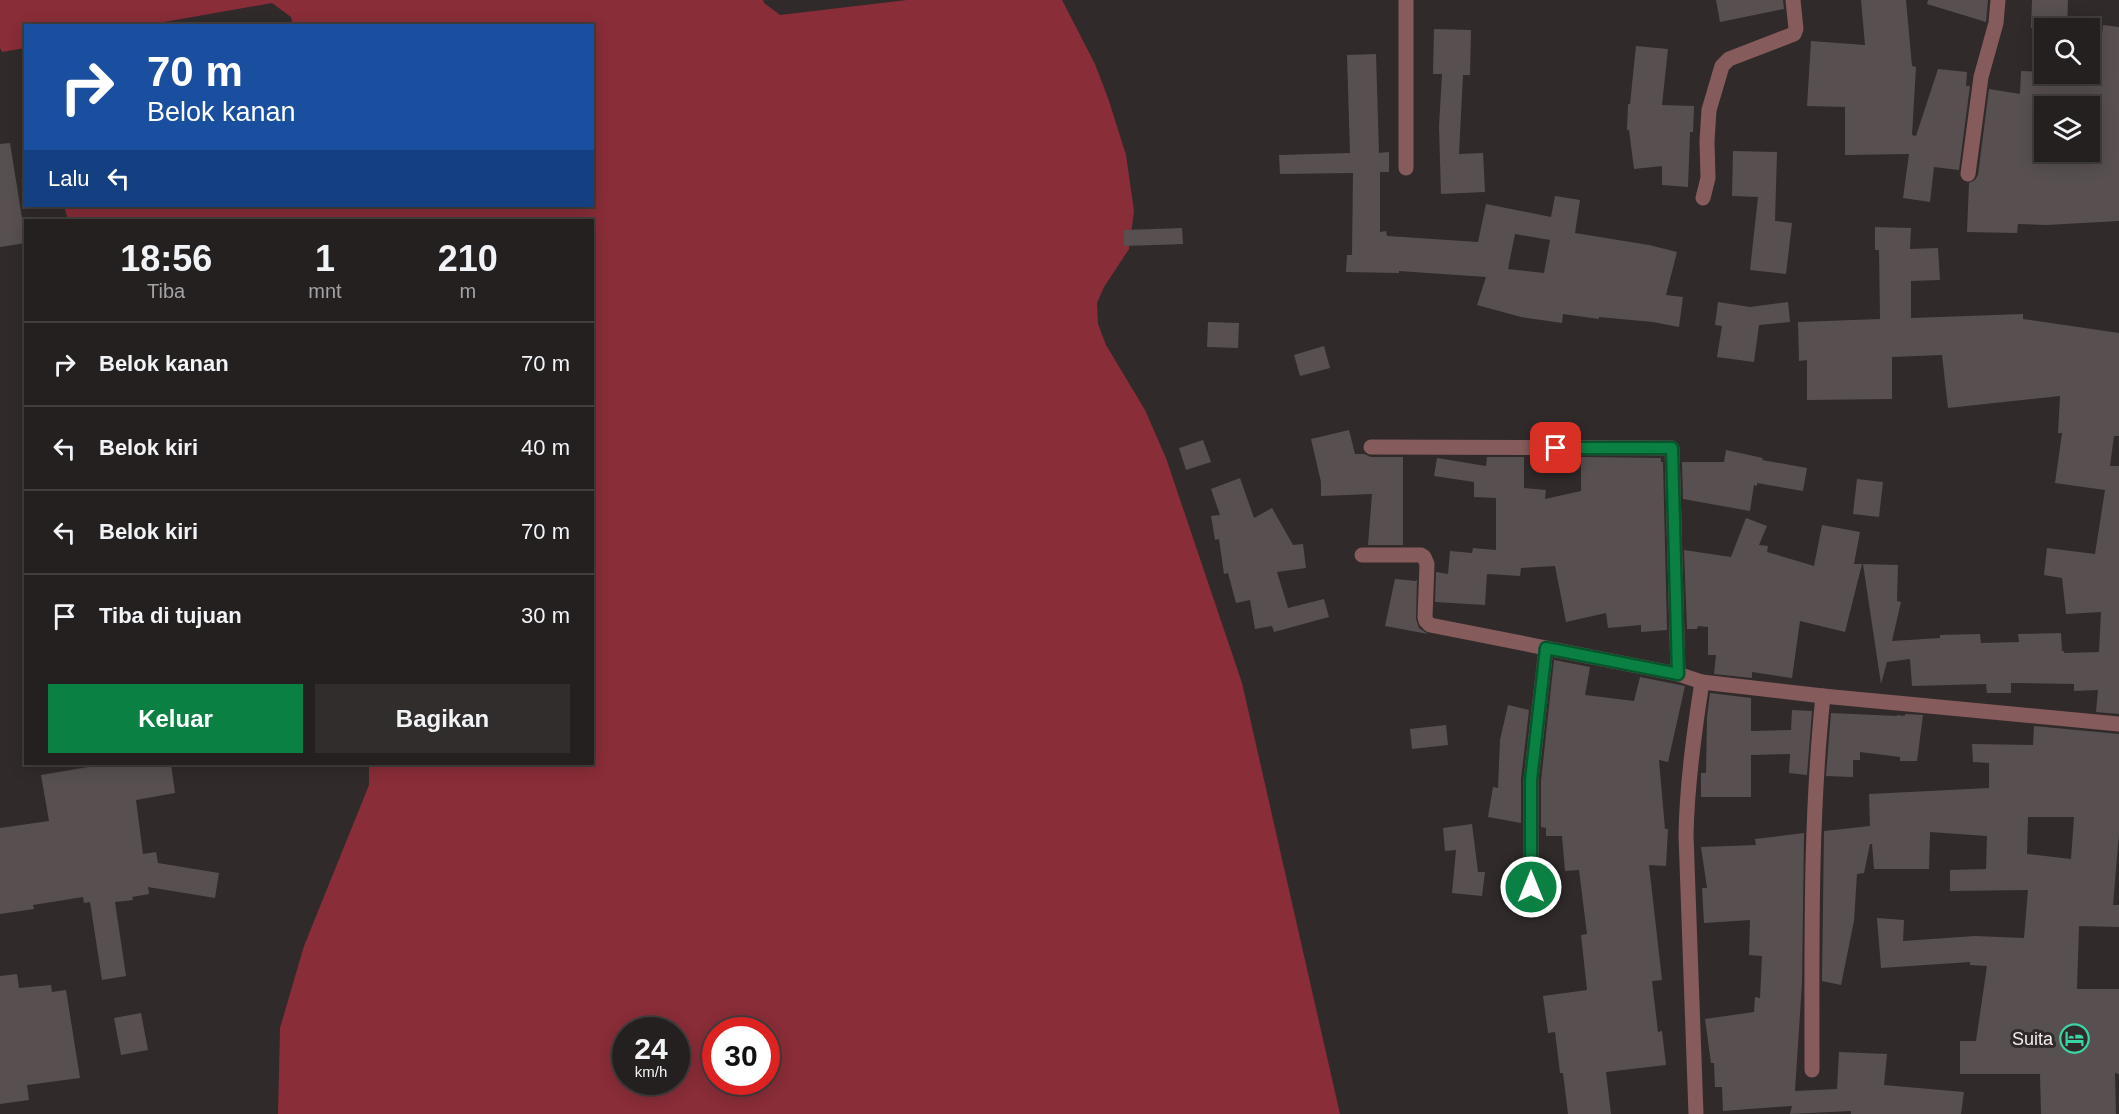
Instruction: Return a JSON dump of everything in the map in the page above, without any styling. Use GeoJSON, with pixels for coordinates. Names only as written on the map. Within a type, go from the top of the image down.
{"type":"FeatureCollection","features":[{"type":"Feature","properties":{"kind":"street"},"geometry":{"type":"LineString","coordinates":[[1406,0],[1406,168]]}},
{"type":"Feature","properties":{"kind":"street"},"geometry":{"type":"LineString","coordinates":[[1703,198],[1708,178],[1709,110],[1722,66],[1730,59],[1794,34],[1796,29],[1793,0]]}},
{"type":"Feature","properties":{"kind":"street"},"geometry":{"type":"LineString","coordinates":[[1968,174],[1981,77],[1996,23],[1998,0]]}},
{"type":"Feature","properties":{"kind":"street"},"geometry":{"type":"LineString","coordinates":[[1371,447],[1672,448],[1678,674]]}},
{"type":"Feature","properties":{"kind":"street"},"geometry":{"type":"LineString","coordinates":[[1362,555],[1421,555],[1424,557],[1427,564],[1425,617],[1430,625],[1678,674],[1702,682],[1823,696],[2119,724]]}},
{"type":"Feature","properties":{"kind":"street"},"geometry":{"type":"LineString","coordinates":[[1531,887],[1531,780],[1546,648]]}},
{"type":"Feature","properties":{"kind":"street"},"geometry":{"type":"LineString","coordinates":[[1696,1114],[1686,824],[1690,758],[1702,682]]}},
{"type":"Feature","properties":{"kind":"street"},"geometry":{"type":"LineString","coordinates":[[1812,1070],[1811,884],[1817,750],[1823,696]]}},
{"type":"Feature","properties":{"kind":"shaded area"},"geometry":{"type":"Polygon","coordinates":[[[0,0],[763,0],[780,15],[907,0],[1062,0],[1095,64],[1109,101],[1126,155],[1134,211],[1129,249],[1104,287],[1097,303],[1098,324],[1106,345],[1145,410],[1166,458],[1242,683],[1340,1114],[278,1114],[280,1028],[304,946],[369,785],[369,765],[594,765],[594,219],[68,219],[64,207],[594,207],[594,24],[293,24],[291,17],[272,3],[153,24],[24,24],[24,48],[2,52],[0,48],[0,0]]]}},
{"type":"Feature","properties":{"kind":"building"},"geometry":{"type":"Polygon","coordinates":[[[1716,0],[1783,0],[1784,9],[1720,22],[1716,0]]]}},
{"type":"Feature","properties":{"kind":"building"},"geometry":{"type":"Polygon","coordinates":[[[1861,0],[1906,0],[1912,66],[1916,67],[1912,135],[1916,136],[1938,69],[1967,72],[1966,86],[1970,86],[1959,170],[1934,167],[1930,202],[1903,198],[1909,154],[1845,155],[1845,107],[1807,106],[1811,41],[1865,45],[1861,0]]]}},
{"type":"Feature","properties":{"kind":"building"},"geometry":{"type":"Polygon","coordinates":[[[1928,0],[1988,0],[1986,22],[1927,4],[1928,0]]]}},
{"type":"Feature","properties":{"kind":"building"},"geometry":{"type":"Polygon","coordinates":[[[2032,0],[2068,0],[2067,18],[2034,18],[2034,28],[2031,28],[2032,0]]]}},
{"type":"Feature","properties":{"kind":"building"},"geometry":{"type":"Polygon","coordinates":[[[2103,25],[2119,27],[2119,221],[2046,225],[2018,224],[2017,233],[1967,232],[1969,183],[1978,175],[1989,89],[2020,94],[2021,71],[2034,72],[2034,84],[2100,84],[2103,25]]]}},
{"type":"Feature","properties":{"kind":"building"},"geometry":{"type":"Polygon","coordinates":[[[1434,29],[1471,30],[1470,75],[1463,75],[1459,154],[1483,153],[1485,192],[1441,194],[1439,126],[1442,74],[1433,74],[1434,29]]]}},
{"type":"Feature","properties":{"kind":"building"},"geometry":{"type":"Polygon","coordinates":[[[1636,46],[1668,49],[1662,105],[1694,106],[1693,132],[1690,132],[1688,187],[1662,185],[1662,166],[1634,169],[1629,130],[1627,130],[1636,46]]]}},
{"type":"Feature","properties":{"kind":"building"},"geometry":{"type":"Polygon","coordinates":[[[1376,54],[1379,153],[1389,152],[1389,172],[1380,172],[1380,232],[1386,231],[1387,236],[1478,242],[1486,204],[1551,217],[1555,196],[1580,200],[1575,233],[1677,252],[1666,295],[1683,297],[1679,327],[1653,322],[1563,314],[1562,323],[1521,317],[1477,305],[1486,277],[1399,271],[1399,273],[1346,272],[1347,255],[1352,255],[1353,173],[1280,174],[1279,155],[1350,153],[1347,55],[1376,54]],[[1515,234],[1508,269],[1544,273],[1550,240],[1515,234]]]}},
{"type":"Feature","properties":{"kind":"building"},"geometry":{"type":"Polygon","coordinates":[[[10,143],[24,243],[0,247],[0,144],[10,143]]]}},
{"type":"Feature","properties":{"kind":"building"},"geometry":{"type":"Polygon","coordinates":[[[1733,151],[1777,152],[1775,221],[1792,223],[1786,274],[1750,270],[1758,197],[1732,196],[1733,151]]]}},
{"type":"Feature","properties":{"kind":"building"},"geometry":{"type":"Polygon","coordinates":[[[1875,227],[1911,228],[1910,249],[1938,248],[1940,280],[1911,281],[1911,318],[2023,314],[2023,319],[2119,333],[2119,436],[2114,436],[2110,466],[2119,466],[2119,714],[2096,712],[2098,690],[2074,691],[2074,684],[2011,683],[2011,693],[1987,693],[1986,684],[1912,686],[1910,659],[1887,662],[1881,684],[1863,564],[1898,565],[1897,601],[1901,602],[1892,641],[1940,638],[1940,635],[1980,634],[1981,643],[2019,642],[2018,634],[2061,633],[2064,653],[2099,652],[2101,612],[2066,614],[2062,578],[2044,575],[2047,548],[2095,554],[2105,490],[2055,483],[2062,433],[2058,433],[2060,396],[1948,408],[1942,355],[1892,357],[1892,399],[1807,400],[1807,360],[1799,361],[1798,322],[1880,319],[1879,250],[1875,250],[1875,227]]]}},
{"type":"Feature","properties":{"kind":"building"},"geometry":{"type":"Polygon","coordinates":[[[1182,228],[1183,244],[1124,246],[1124,230],[1182,228]]]}},
{"type":"Feature","properties":{"kind":"building"},"geometry":{"type":"Polygon","coordinates":[[[1718,302],[1750,307],[1788,302],[1790,322],[1759,325],[1754,362],[1717,357],[1722,326],[1715,325],[1718,302]]]}},
{"type":"Feature","properties":{"kind":"building"},"geometry":{"type":"Polygon","coordinates":[[[1208,322],[1239,323],[1238,348],[1207,347],[1208,322]]]}},
{"type":"Feature","properties":{"kind":"building"},"geometry":{"type":"Polygon","coordinates":[[[1324,346],[1330,368],[1300,376],[1294,355],[1324,346]]]}},
{"type":"Feature","properties":{"kind":"building"},"geometry":{"type":"Polygon","coordinates":[[[1349,430],[1355,454],[1371,457],[1403,457],[1403,545],[1368,545],[1372,494],[1321,496],[1321,482],[1311,439],[1349,430]]]}},
{"type":"Feature","properties":{"kind":"building"},"geometry":{"type":"Polygon","coordinates":[[[1203,440],[1211,462],[1186,470],[1179,448],[1203,440]]]}},
{"type":"Feature","properties":{"kind":"building"},"geometry":{"type":"Polygon","coordinates":[[[1726,450],[1763,458],[1762,460],[1807,468],[1803,491],[1757,483],[1757,486],[1754,485],[1750,511],[1683,499],[1682,462],[1724,462],[1726,450]]]}},
{"type":"Feature","properties":{"kind":"building"},"geometry":{"type":"Polygon","coordinates":[[[1487,457],[1524,457],[1524,488],[1546,490],[1545,499],[1581,491],[1581,457],[1661,458],[1663,462],[1667,630],[1641,632],[1641,625],[1608,628],[1606,613],[1566,622],[1555,566],[1521,568],[1520,576],[1487,574],[1485,605],[1435,602],[1436,572],[1448,574],[1450,551],[1472,553],[1473,548],[1496,550],[1496,498],[1474,497],[1474,482],[1434,476],[1437,458],[1486,466],[1487,457]]]}},
{"type":"Feature","properties":{"kind":"building"},"geometry":{"type":"Polygon","coordinates":[[[1240,478],[1254,518],[1272,508],[1293,545],[1303,544],[1306,568],[1277,572],[1288,608],[1324,599],[1329,617],[1274,632],[1272,626],[1255,629],[1250,600],[1236,603],[1228,573],[1224,574],[1219,539],[1215,540],[1211,516],[1220,515],[1211,489],[1240,478]]]}},
{"type":"Feature","properties":{"kind":"building"},"geometry":{"type":"Polygon","coordinates":[[[1857,479],[1883,482],[1879,517],[1853,514],[1857,479]]]}},
{"type":"Feature","properties":{"kind":"building"},"geometry":{"type":"Polygon","coordinates":[[[1746,518],[1767,526],[1759,545],[1768,546],[1767,552],[1814,566],[1822,525],[1860,532],[1854,564],[1862,564],[1845,632],[1800,621],[1792,678],[1752,672],[1752,678],[1714,674],[1716,655],[1708,655],[1708,627],[1698,626],[1697,629],[1687,629],[1684,550],[1731,557],[1746,518]]]}},
{"type":"Feature","properties":{"kind":"building"},"geometry":{"type":"Polygon","coordinates":[[[1395,579],[1416,581],[1417,579],[1416,619],[1419,628],[1428,634],[1385,626],[1395,579]]]}},
{"type":"Feature","properties":{"kind":"building"},"geometry":{"type":"Polygon","coordinates":[[[1554,660],[1590,667],[1585,695],[1634,701],[1640,677],[1685,686],[1668,762],[1659,760],[1665,829],[1668,829],[1666,866],[1649,865],[1662,980],[1652,981],[1658,1032],[1662,1031],[1666,1065],[1606,1072],[1611,1114],[1568,1114],[1555,1032],[1548,1033],[1543,996],[1587,990],[1581,935],[1587,934],[1579,870],[1565,871],[1562,836],[1546,836],[1546,828],[1541,827],[1541,781],[1554,660]]]}},
{"type":"Feature","properties":{"kind":"building"},"geometry":{"type":"Polygon","coordinates":[[[1710,693],[1751,698],[1751,731],[1791,730],[1792,710],[1812,711],[1807,775],[1789,773],[1790,754],[1751,755],[1751,797],[1701,797],[1701,773],[1706,773],[1710,693]]]}},
{"type":"Feature","properties":{"kind":"building"},"geometry":{"type":"Polygon","coordinates":[[[1508,705],[1529,710],[1521,779],[1521,823],[1488,817],[1493,787],[1498,788],[1500,740],[1508,705]]]}},
{"type":"Feature","properties":{"kind":"building"},"geometry":{"type":"Polygon","coordinates":[[[1831,713],[1923,715],[1917,761],[1900,761],[1900,757],[1860,752],[1860,760],[1853,760],[1853,777],[1826,776],[1831,713]]]}},
{"type":"Feature","properties":{"kind":"building"},"geometry":{"type":"Polygon","coordinates":[[[1446,725],[1448,745],[1412,749],[1410,729],[1446,725]]]}},
{"type":"Feature","properties":{"kind":"building"},"geometry":{"type":"Polygon","coordinates":[[[2034,726],[2119,734],[2119,834],[2113,905],[2119,905],[2119,927],[2079,926],[2077,989],[2119,989],[2119,1074],[2115,1073],[2116,1114],[2041,1114],[2040,1074],[1960,1074],[1960,1041],[1976,1041],[1987,966],[1970,965],[1970,962],[1881,968],[1877,918],[1904,920],[1903,941],[1975,936],[2024,938],[2028,890],[1950,891],[1950,870],[1986,869],[1987,836],[1930,832],[1929,869],[1874,869],[1872,844],[1870,844],[1864,873],[1857,874],[1854,921],[1841,985],[1822,981],[1824,831],[1870,826],[1869,794],[1989,788],[1989,763],[1973,762],[1972,744],[2033,745],[2034,726]],[[2028,817],[2027,854],[2071,859],[2074,817],[2028,817]]]}},
{"type":"Feature","properties":{"kind":"building"},"geometry":{"type":"Polygon","coordinates":[[[100,765],[171,765],[175,793],[136,800],[143,854],[156,852],[158,863],[219,873],[215,898],[148,887],[149,894],[132,897],[133,900],[115,902],[126,976],[102,980],[90,902],[84,903],[83,897],[33,905],[34,909],[0,914],[0,828],[49,821],[41,775],[100,765]]]}},
{"type":"Feature","properties":{"kind":"building"},"geometry":{"type":"Polygon","coordinates":[[[1472,824],[1478,872],[1485,872],[1482,896],[1452,893],[1456,850],[1445,851],[1443,828],[1472,824]]]}},
{"type":"Feature","properties":{"kind":"building"},"geometry":{"type":"Polygon","coordinates":[[[1804,833],[1802,983],[1795,1091],[1837,1089],[1839,1052],[1887,1054],[1884,1085],[1964,1092],[1961,1114],[1851,1114],[1851,1111],[1790,1114],[1792,1106],[1723,1111],[1722,1087],[1715,1087],[1714,1063],[1711,1063],[1705,1019],[1754,1012],[1755,997],[1760,998],[1762,956],[1749,955],[1750,920],[1704,923],[1702,888],[1707,888],[1701,847],[1756,845],[1755,839],[1804,833]]]}},
{"type":"Feature","properties":{"kind":"building"},"geometry":{"type":"Polygon","coordinates":[[[17,974],[19,988],[51,985],[52,992],[66,990],[80,1078],[27,1085],[29,1100],[0,1104],[0,976],[17,974]]]}},
{"type":"Feature","properties":{"kind":"building"},"geometry":{"type":"Polygon","coordinates":[[[141,1013],[148,1050],[121,1055],[114,1018],[141,1013]]]}},
{"type":"Feature","properties":{"kind":"place","name":"Suita"},"geometry":{"type":"Point","coordinates":[2074,1039]}},
{"type":"Feature","properties":{"kind":"route"},"geometry":{"type":"LineString","coordinates":[[1531,887],[1531,780],[1546,648],[1678,674],[1672,448],[1556,448]]}}]}
